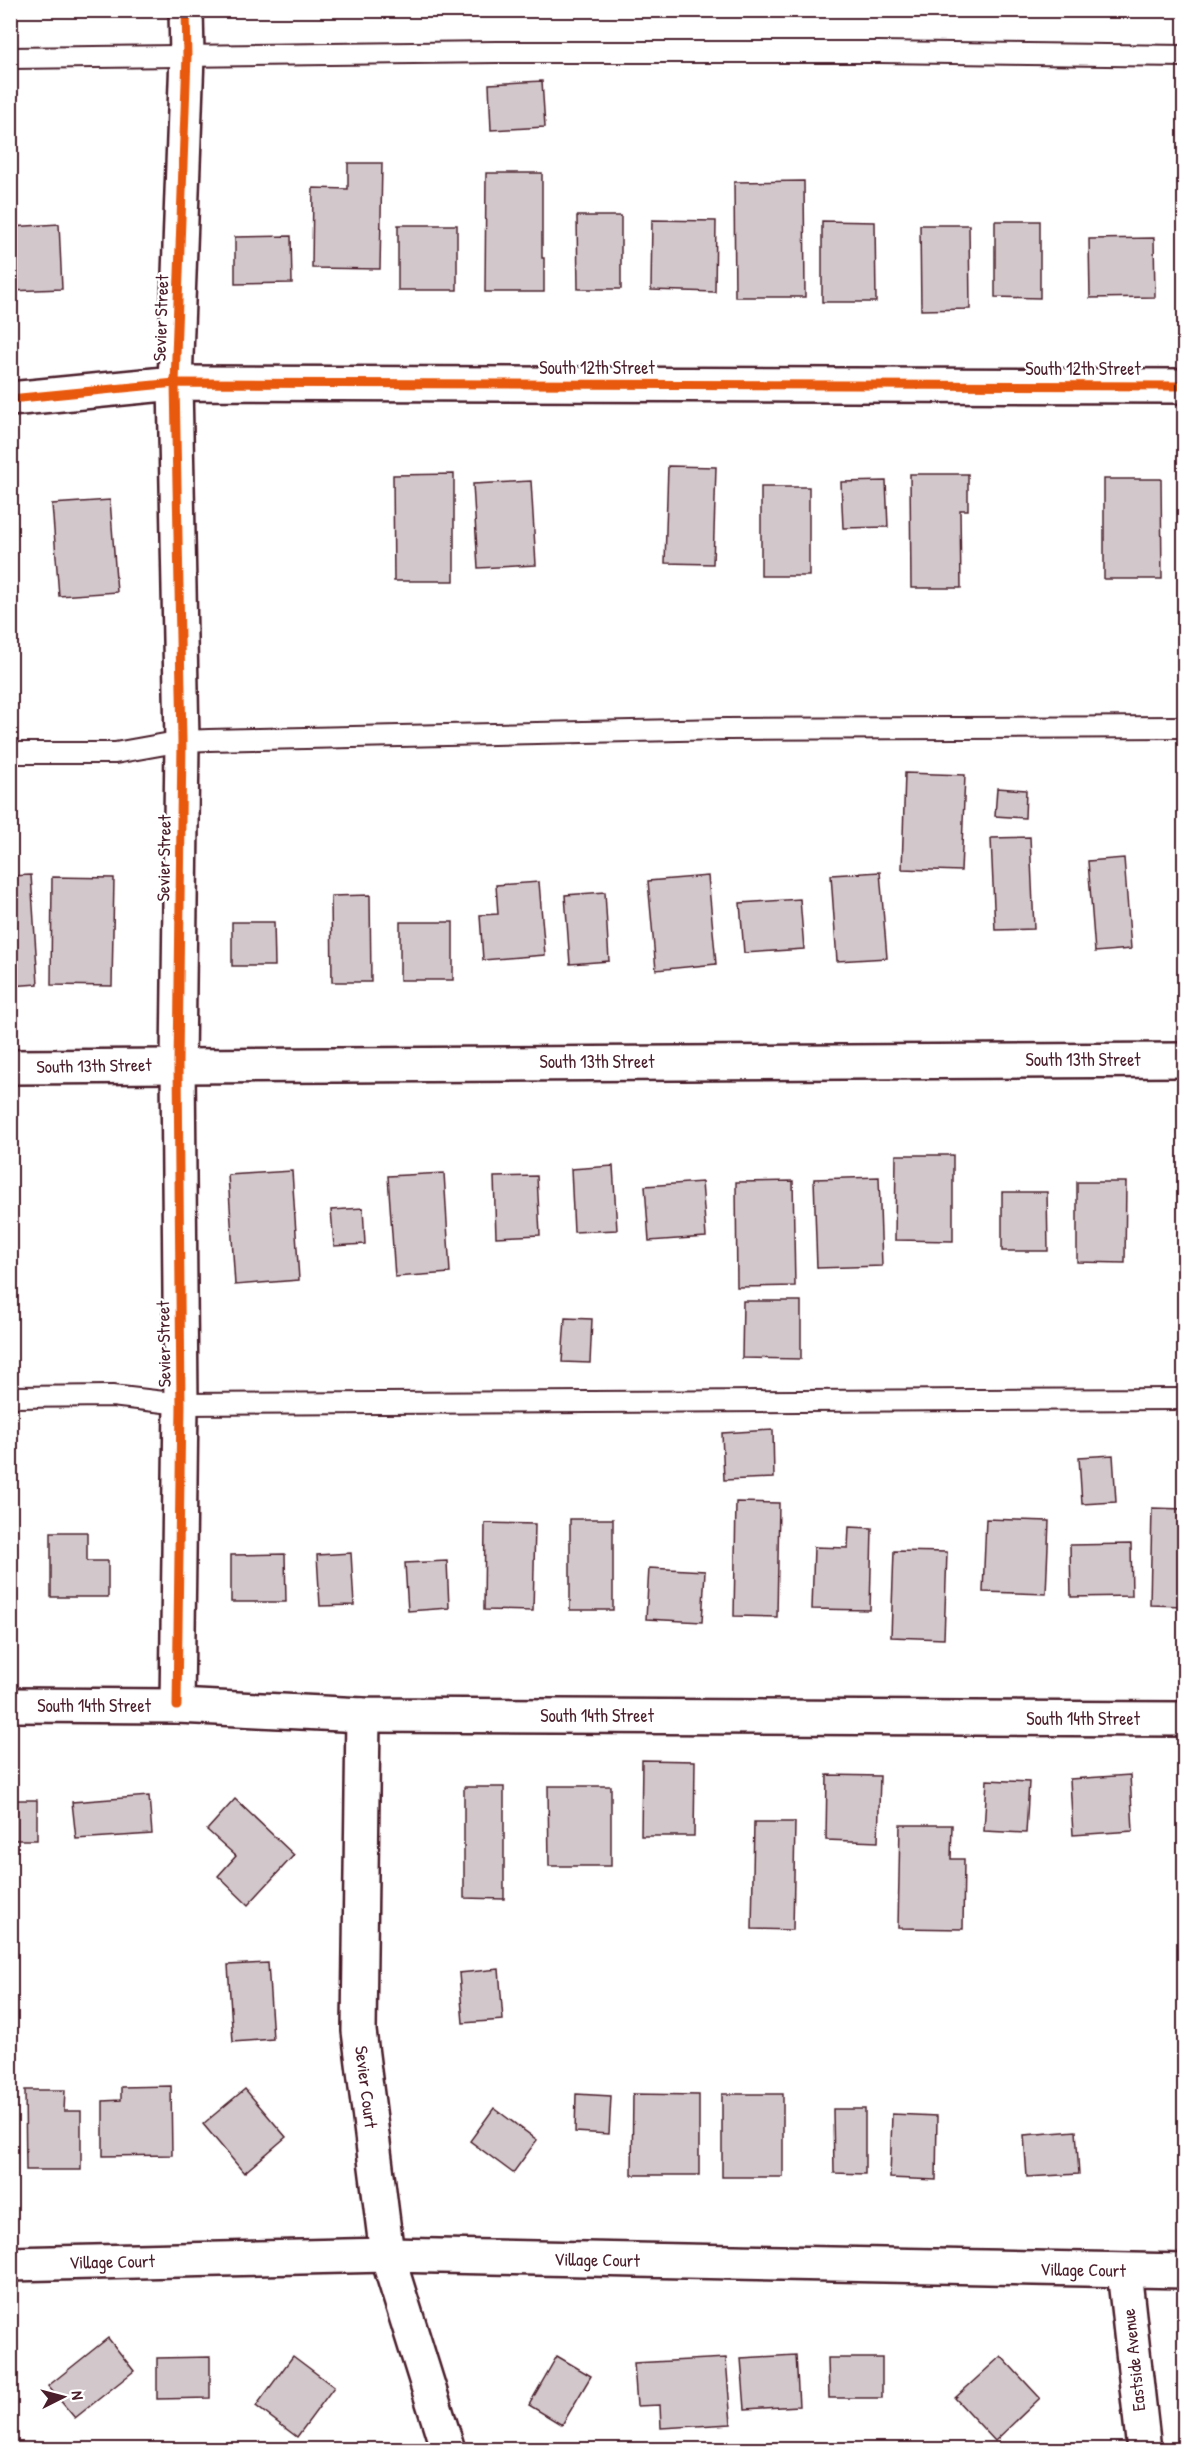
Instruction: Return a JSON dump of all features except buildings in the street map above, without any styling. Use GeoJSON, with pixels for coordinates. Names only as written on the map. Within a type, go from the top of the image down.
{"type":"FeatureCollection","features":[{"type":"Feature","properties":{"kind":"street","name":"Sevier Street"},"geometry":{"type":"LineString","coordinates":[[177,1706],[181,1404],[178,1064],[182,741],[175,383],[187,56],[186,10]]}},
{"type":"Feature","properties":{"kind":"street","name":"South 12th Street"},"geometry":{"type":"LineString","coordinates":[[10,399],[175,383],[1185,386]]}},
{"type":"Feature","properties":{"kind":"street","name":"South 13th Street"},"geometry":{"type":"LineString","coordinates":[[10,1067],[178,1064],[1185,1059]]}},
{"type":"Feature","properties":{"kind":"street","name":"South 14th Street"},"geometry":{"type":"LineString","coordinates":[[10,1705],[177,1706],[363,1715],[1185,1719]]}},
{"type":"Feature","properties":{"kind":"street","name":"Sevier Court"},"geometry":{"type":"LineString","coordinates":[[363,1715],[359,2031],[387,2255],[448,2450]]}},
{"type":"Feature","properties":{"kind":"street","name":"Village Court"},"geometry":{"type":"LineString","coordinates":[[10,2264],[387,2255],[1185,2271]]}},
{"type":"Feature","properties":{"kind":"street","name":"Eastside Avenue"},"geometry":{"type":"LineString","coordinates":[[1124,2271],[1144,2450]]}},
{"type":"Feature","properties":{"kind":"lane"},"geometry":{"type":"LineString","coordinates":[[10,58],[496,52],[890,52],[1185,56]]}},
{"type":"Feature","properties":{"kind":"lane"},"geometry":{"type":"LineString","coordinates":[[10,753],[115,753],[182,741],[726,729],[1185,727]]}},
{"type":"Feature","properties":{"kind":"lane"},"geometry":{"type":"LineString","coordinates":[[10,1397],[112,1396],[181,1404],[1185,1399]]}},
{"type":"Feature","properties":{"kind":"cycle path"},"geometry":{"type":"LineString","coordinates":[[177,1706],[181,1404],[178,1064],[182,741],[175,383],[187,56],[186,10]]}},
{"type":"Feature","properties":{"kind":"cycle path"},"geometry":{"type":"LineString","coordinates":[[10,399],[175,383],[1184,386]]}}]}
